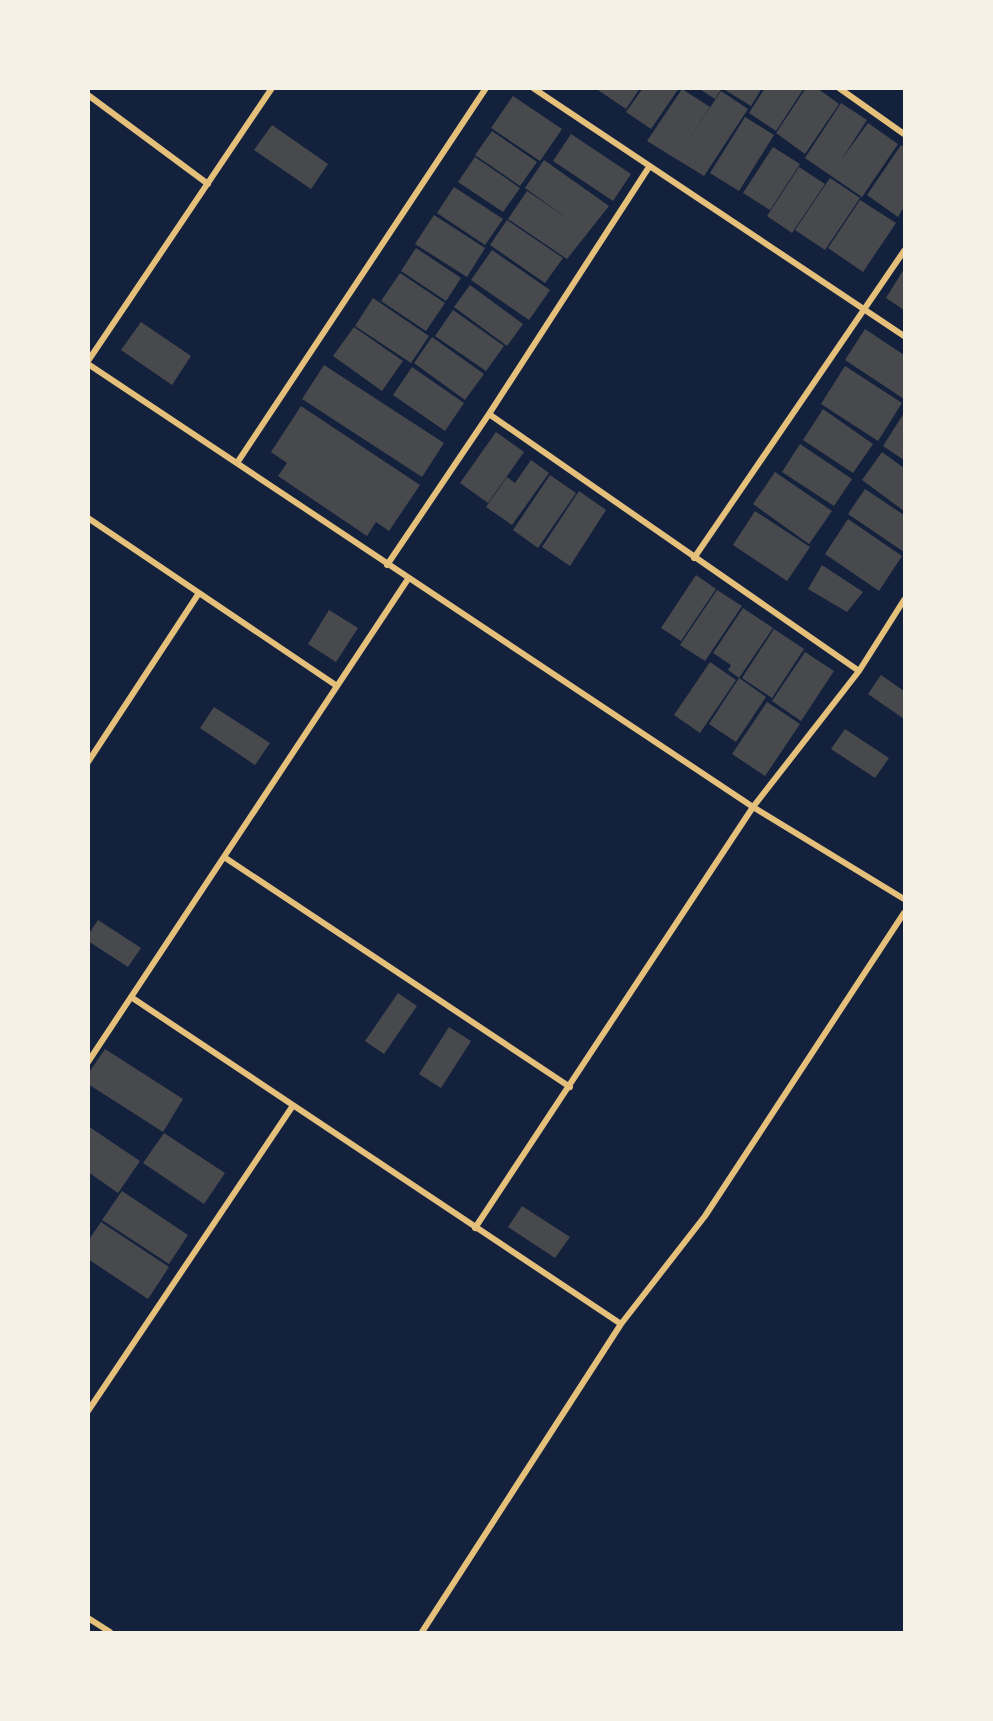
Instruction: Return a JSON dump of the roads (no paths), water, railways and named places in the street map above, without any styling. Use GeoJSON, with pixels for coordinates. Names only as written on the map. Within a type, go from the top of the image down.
{"type":"FeatureCollection","features":[{"type":"Feature","properties":{"kind":"street"},"geometry":{"type":"LineString","coordinates":[[272,88],[88,363],[387,565],[753,807],[904,899]]}},
{"type":"Feature","properties":{"kind":"street"},"geometry":{"type":"LineString","coordinates":[[237,464],[486,88]]}},
{"type":"Feature","properties":{"kind":"street"},"geometry":{"type":"LineString","coordinates":[[533,88],[904,336]]}},
{"type":"Feature","properties":{"kind":"street"},"geometry":{"type":"LineString","coordinates":[[839,88],[904,134]]}},
{"type":"Feature","properties":{"kind":"street"},"geometry":{"type":"LineString","coordinates":[[88,95],[208,184]]}},
{"type":"Feature","properties":{"kind":"street"},"geometry":{"type":"LineString","coordinates":[[387,565],[489,414],[649,167]]}},
{"type":"Feature","properties":{"kind":"street"},"geometry":{"type":"LineString","coordinates":[[694,558],[904,251]]}},
{"type":"Feature","properties":{"kind":"street"},"geometry":{"type":"LineString","coordinates":[[489,414],[859,672]]}},
{"type":"Feature","properties":{"kind":"street"},"geometry":{"type":"LineString","coordinates":[[89,519],[337,686]]}},
{"type":"Feature","properties":{"kind":"street"},"geometry":{"type":"LineString","coordinates":[[88,1062],[408,579]]}},
{"type":"Feature","properties":{"kind":"street"},"geometry":{"type":"LineString","coordinates":[[88,762],[199,593]]}},
{"type":"Feature","properties":{"kind":"street"},"geometry":{"type":"LineString","coordinates":[[475,1228],[753,807],[859,672],[904,600]]}},
{"type":"Feature","properties":{"kind":"street"},"geometry":{"type":"LineString","coordinates":[[224,857],[570,1087]]}},
{"type":"Feature","properties":{"kind":"street"},"geometry":{"type":"LineString","coordinates":[[422,1632],[621,1324],[705,1216],[904,913]]}},
{"type":"Feature","properties":{"kind":"street"},"geometry":{"type":"LineString","coordinates":[[131,997],[292,1107],[621,1324]]}},
{"type":"Feature","properties":{"kind":"street"},"geometry":{"type":"LineString","coordinates":[[88,1411],[292,1107]]}},
{"type":"Feature","properties":{"kind":"street"},"geometry":{"type":"LineString","coordinates":[[88,1618],[110,1632]]}}]}
